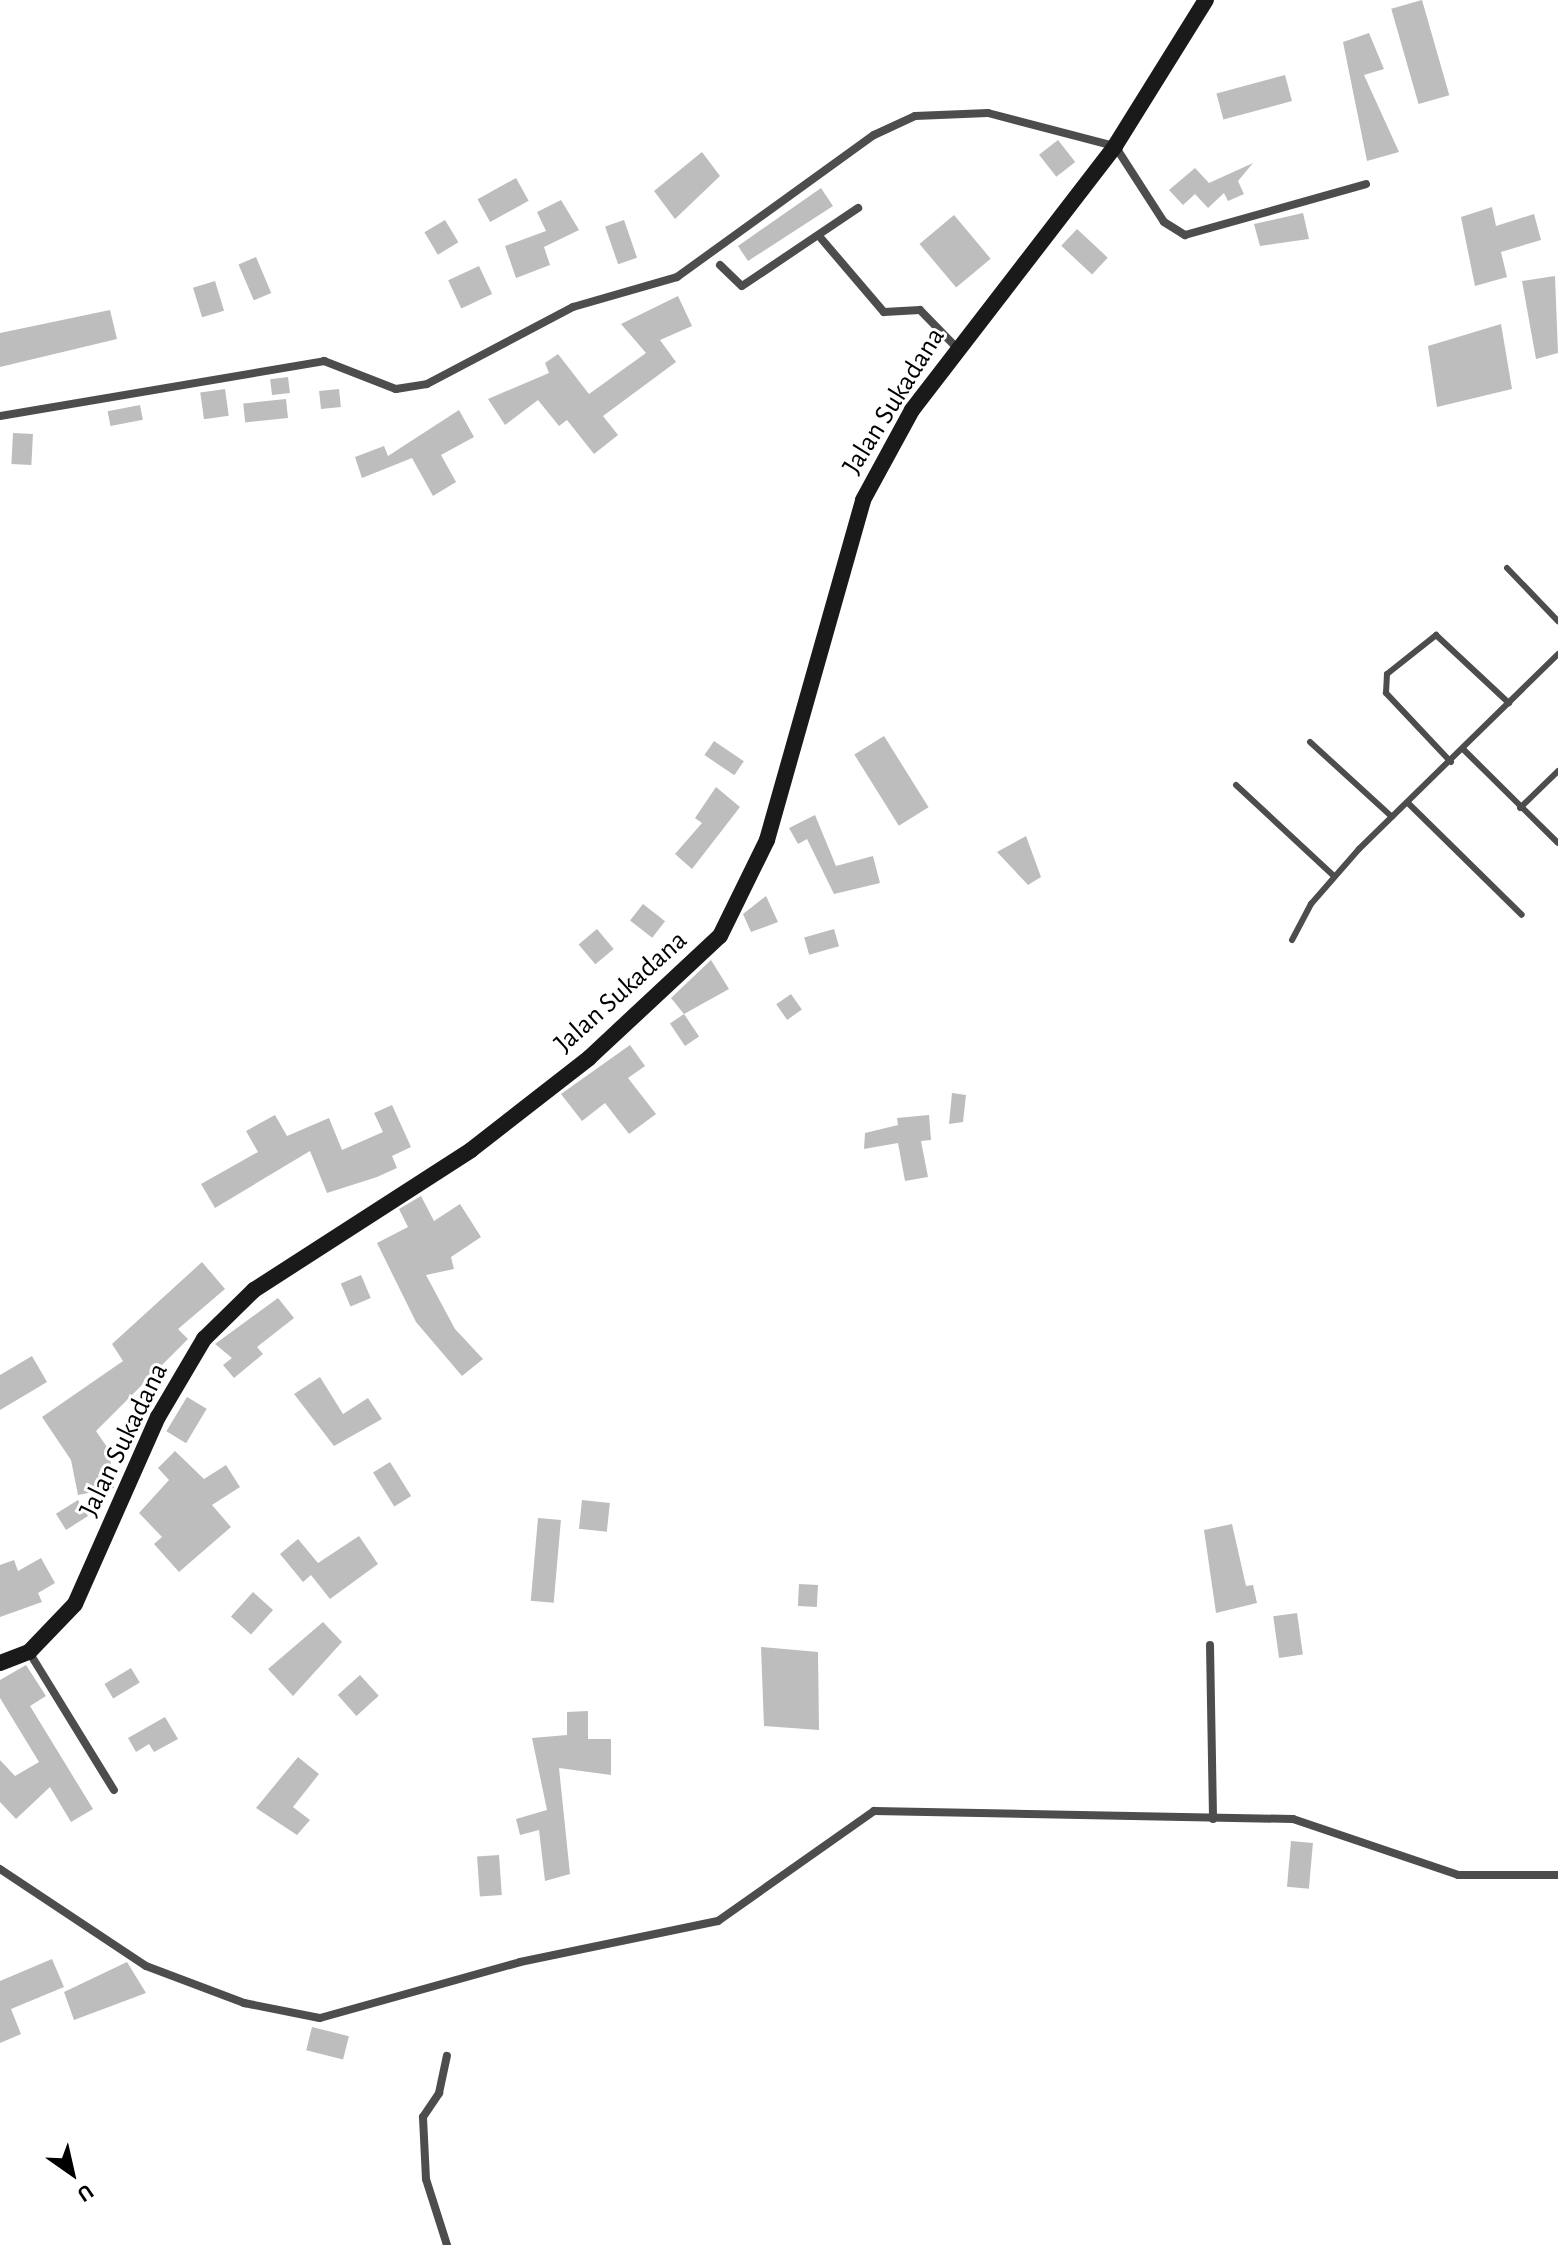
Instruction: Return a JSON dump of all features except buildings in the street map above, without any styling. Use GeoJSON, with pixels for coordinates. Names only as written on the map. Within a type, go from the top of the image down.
{"type":"FeatureCollection","features":[{"type":"Feature","properties":{"kind":"main road","name":"Jalan Sukadana"},"geometry":{"type":"LineString","coordinates":[[0,1663],[29,1652],[75,1604],[158,1417],[204,1339],[254,1290],[471,1150],[589,1058],[720,936],[767,840],[863,500],[956,347],[1115,146],[1206,0]]}},
{"type":"Feature","properties":{"kind":"street"},"geometry":{"type":"LineString","coordinates":[[0,416],[324,361],[396,389],[440,380],[573,307],[677,277],[874,135],[915,116],[988,113],[1115,146],[1164,222],[1185,235],[1366,184]]}},
{"type":"Feature","properties":{"kind":"street"},"geometry":{"type":"LineString","coordinates":[[720,265],[742,286],[858,208]]}},
{"type":"Feature","properties":{"kind":"street"},"geometry":{"type":"LineString","coordinates":[[819,236],[884,312],[920,310],[956,347]]}},
{"type":"Feature","properties":{"kind":"street"},"geometry":{"type":"LineString","coordinates":[[1210,1645],[1213,1819]]}},
{"type":"Feature","properties":{"kind":"street"},"geometry":{"type":"LineString","coordinates":[[29,1652],[114,1790]]}},
{"type":"Feature","properties":{"kind":"street"},"geometry":{"type":"LineString","coordinates":[[0,1869],[146,1966],[244,2003],[320,2018],[520,1962],[718,1921],[874,1811],[1293,1819],[1458,1875],[1558,1875]]}},
{"type":"Feature","properties":{"kind":"street"},"geometry":{"type":"LineString","coordinates":[[447,2056],[439,2093],[423,2117],[426,2179],[447,2245]]}},
{"type":"Feature","properties":{"kind":"lane"},"geometry":{"type":"LineString","coordinates":[[1507,568],[1558,621]]}},
{"type":"Feature","properties":{"kind":"lane"},"geometry":{"type":"LineString","coordinates":[[1451,762],[1386,693],[1387,674],[1436,635],[1509,703]]}},
{"type":"Feature","properties":{"kind":"lane"},"geometry":{"type":"LineString","coordinates":[[1292,940],[1334,876],[1558,654]]}},
{"type":"Feature","properties":{"kind":"lane"},"geometry":{"type":"LineString","coordinates":[[1310,742],[1392,817]]}},
{"type":"Feature","properties":{"kind":"lane"},"geometry":{"type":"LineString","coordinates":[[1464,750],[1558,843]]}},
{"type":"Feature","properties":{"kind":"lane"},"geometry":{"type":"LineString","coordinates":[[1520,808],[1558,771]]}},
{"type":"Feature","properties":{"kind":"lane"},"geometry":{"type":"LineString","coordinates":[[1236,785],[1334,876]]}},
{"type":"Feature","properties":{"kind":"lane"},"geometry":{"type":"LineString","coordinates":[[1409,804],[1522,915]]}}]}
